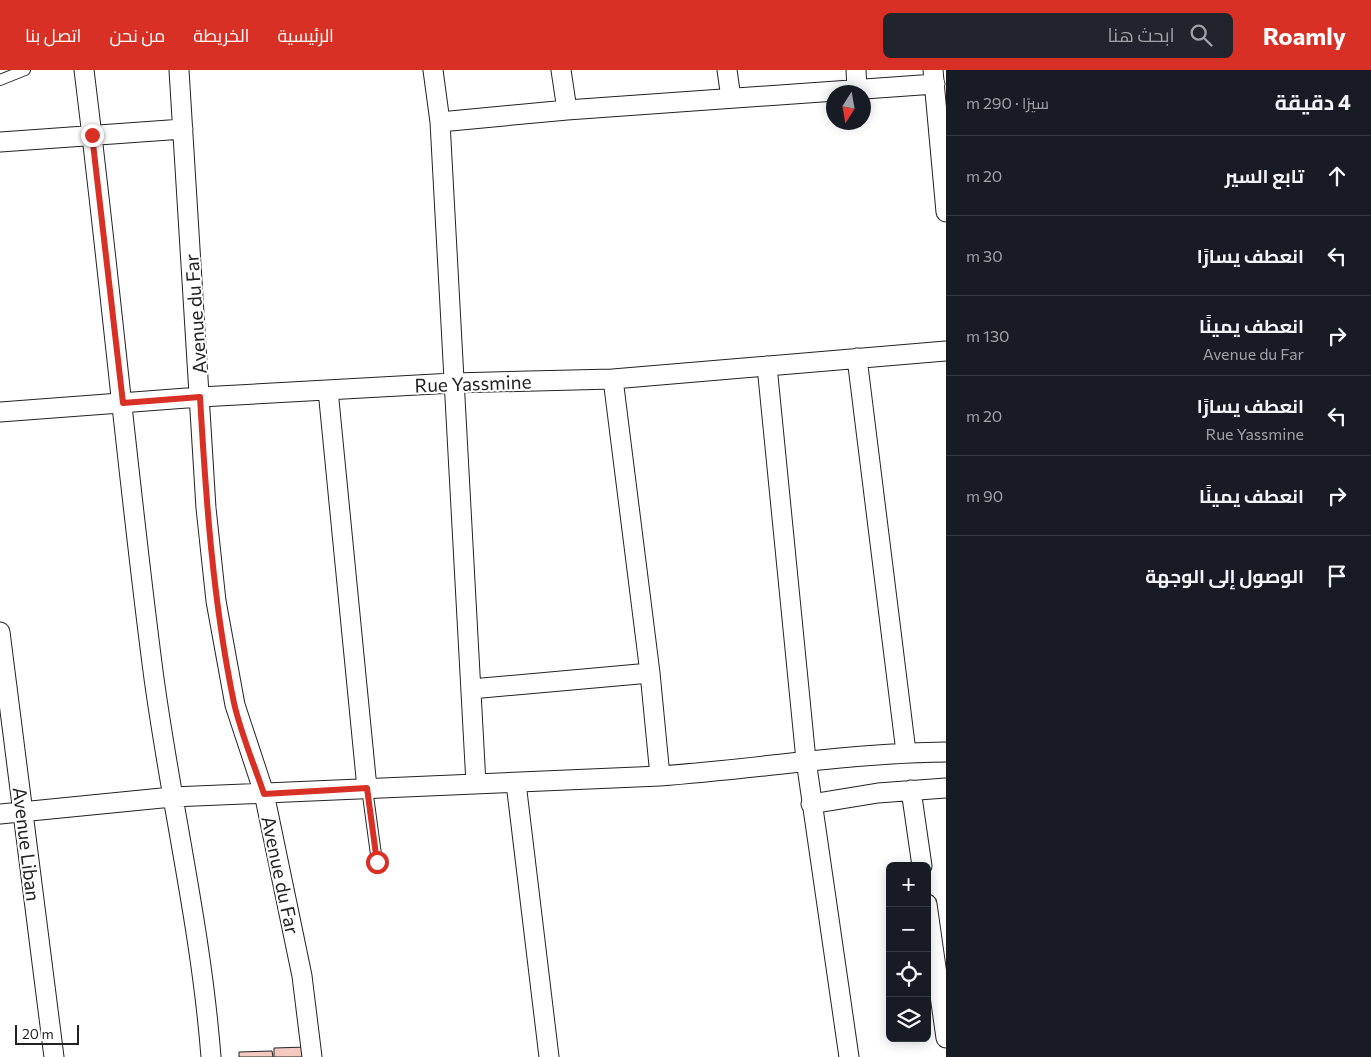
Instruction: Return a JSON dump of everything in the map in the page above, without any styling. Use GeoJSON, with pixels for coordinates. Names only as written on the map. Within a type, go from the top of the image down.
{"type":"FeatureCollection","features":[{"type":"Feature","properties":{"kind":"street"},"geometry":{"type":"LineString","coordinates":[[84,70],[152,663],[172,797],[207,999],[211,1057]]}},
{"type":"Feature","properties":{"kind":"street","name":"Avenue du Far"},"geometry":{"type":"LineString","coordinates":[[179,70],[206,508],[216,601],[235,705],[264,794],[302,976],[312,1057]]}},
{"type":"Feature","properties":{"kind":"street"},"geometry":{"type":"LineString","coordinates":[[433,70],[440,122],[476,784]]}},
{"type":"Feature","properties":{"kind":"street"},"geometry":{"type":"LineString","coordinates":[[561,70],[567,110]]}},
{"type":"Feature","properties":{"kind":"street"},"geometry":{"type":"LineString","coordinates":[[727,70],[731,98]]}},
{"type":"Feature","properties":{"kind":"street"},"geometry":{"type":"LineString","coordinates":[[856,70],[857,85]]}},
{"type":"Feature","properties":{"kind":"street"},"geometry":{"type":"LineString","coordinates":[[871,87],[934,77],[943,153],[946,212]]}},
{"type":"Feature","properties":{"kind":"street"},"geometry":{"type":"LineString","coordinates":[[440,122],[567,110],[826,91]]}},
{"type":"Feature","properties":{"kind":"street"},"geometry":{"type":"LineString","coordinates":[[0,142],[183,129]]}},
{"type":"Feature","properties":{"kind":"street","name":"Rue Yassmine"},"geometry":{"type":"LineString","coordinates":[[0,412],[200,397],[454,383],[613,379],[946,351]]}},
{"type":"Feature","properties":{"kind":"street"},"geometry":{"type":"LineString","coordinates":[[857,358],[906,752]]}},
{"type":"Feature","properties":{"kind":"street"},"geometry":{"type":"LineString","coordinates":[[767,366],[811,804],[849,1057]]}},
{"type":"Feature","properties":{"kind":"street"},"geometry":{"type":"LineString","coordinates":[[613,379],[650,673],[660,776]]}},
{"type":"Feature","properties":{"kind":"street"},"geometry":{"type":"LineString","coordinates":[[328,390],[367,788]]}},
{"type":"Feature","properties":{"kind":"street","name":"Avenue Liban"},"geometry":{"type":"LineString","coordinates":[[0,632],[54,1057]]}},
{"type":"Feature","properties":{"kind":"street"},"geometry":{"type":"LineString","coordinates":[[471,689],[650,673]]}},
{"type":"Feature","properties":{"kind":"street"},"geometry":{"type":"LineString","coordinates":[[0,814],[172,797],[660,776],[730,771],[806,760],[906,752],[946,752]]}},
{"type":"Feature","properties":{"kind":"street"},"geometry":{"type":"LineString","coordinates":[[516,783],[549,1057]]}},
{"type":"Feature","properties":{"kind":"street"},"geometry":{"type":"LineString","coordinates":[[811,804],[911,790],[946,788]]}},
{"type":"Feature","properties":{"kind":"street"},"geometry":{"type":"LineString","coordinates":[[911,790],[921,862]]}},
{"type":"Feature","properties":{"kind":"street"},"geometry":{"type":"LineString","coordinates":[[927,907],[946,1038]]}},
{"type":"Feature","properties":{"kind":"lane"},"geometry":{"type":"LineString","coordinates":[[0,80],[25,70]]}},
{"type":"Feature","properties":{"kind":"lane"},"geometry":{"type":"LineString","coordinates":[[367,788],[377,862]]}},
{"type":"Feature","properties":{"kind":"building"},"geometry":{"type":"Polygon","coordinates":[[[307,1047],[307,1057],[274,1057],[274,1048],[307,1047]]]}},
{"type":"Feature","properties":{"kind":"building"},"geometry":{"type":"Polygon","coordinates":[[[272,1051],[273,1057],[239,1057],[239,1052],[272,1051]]]}},
{"type":"Feature","properties":{"kind":"route"},"geometry":{"type":"LineString","coordinates":[[92,135],[123,403],[200,397],[206,508],[216,601],[235,705],[264,794],[367,788],[377,862]]}}]}
